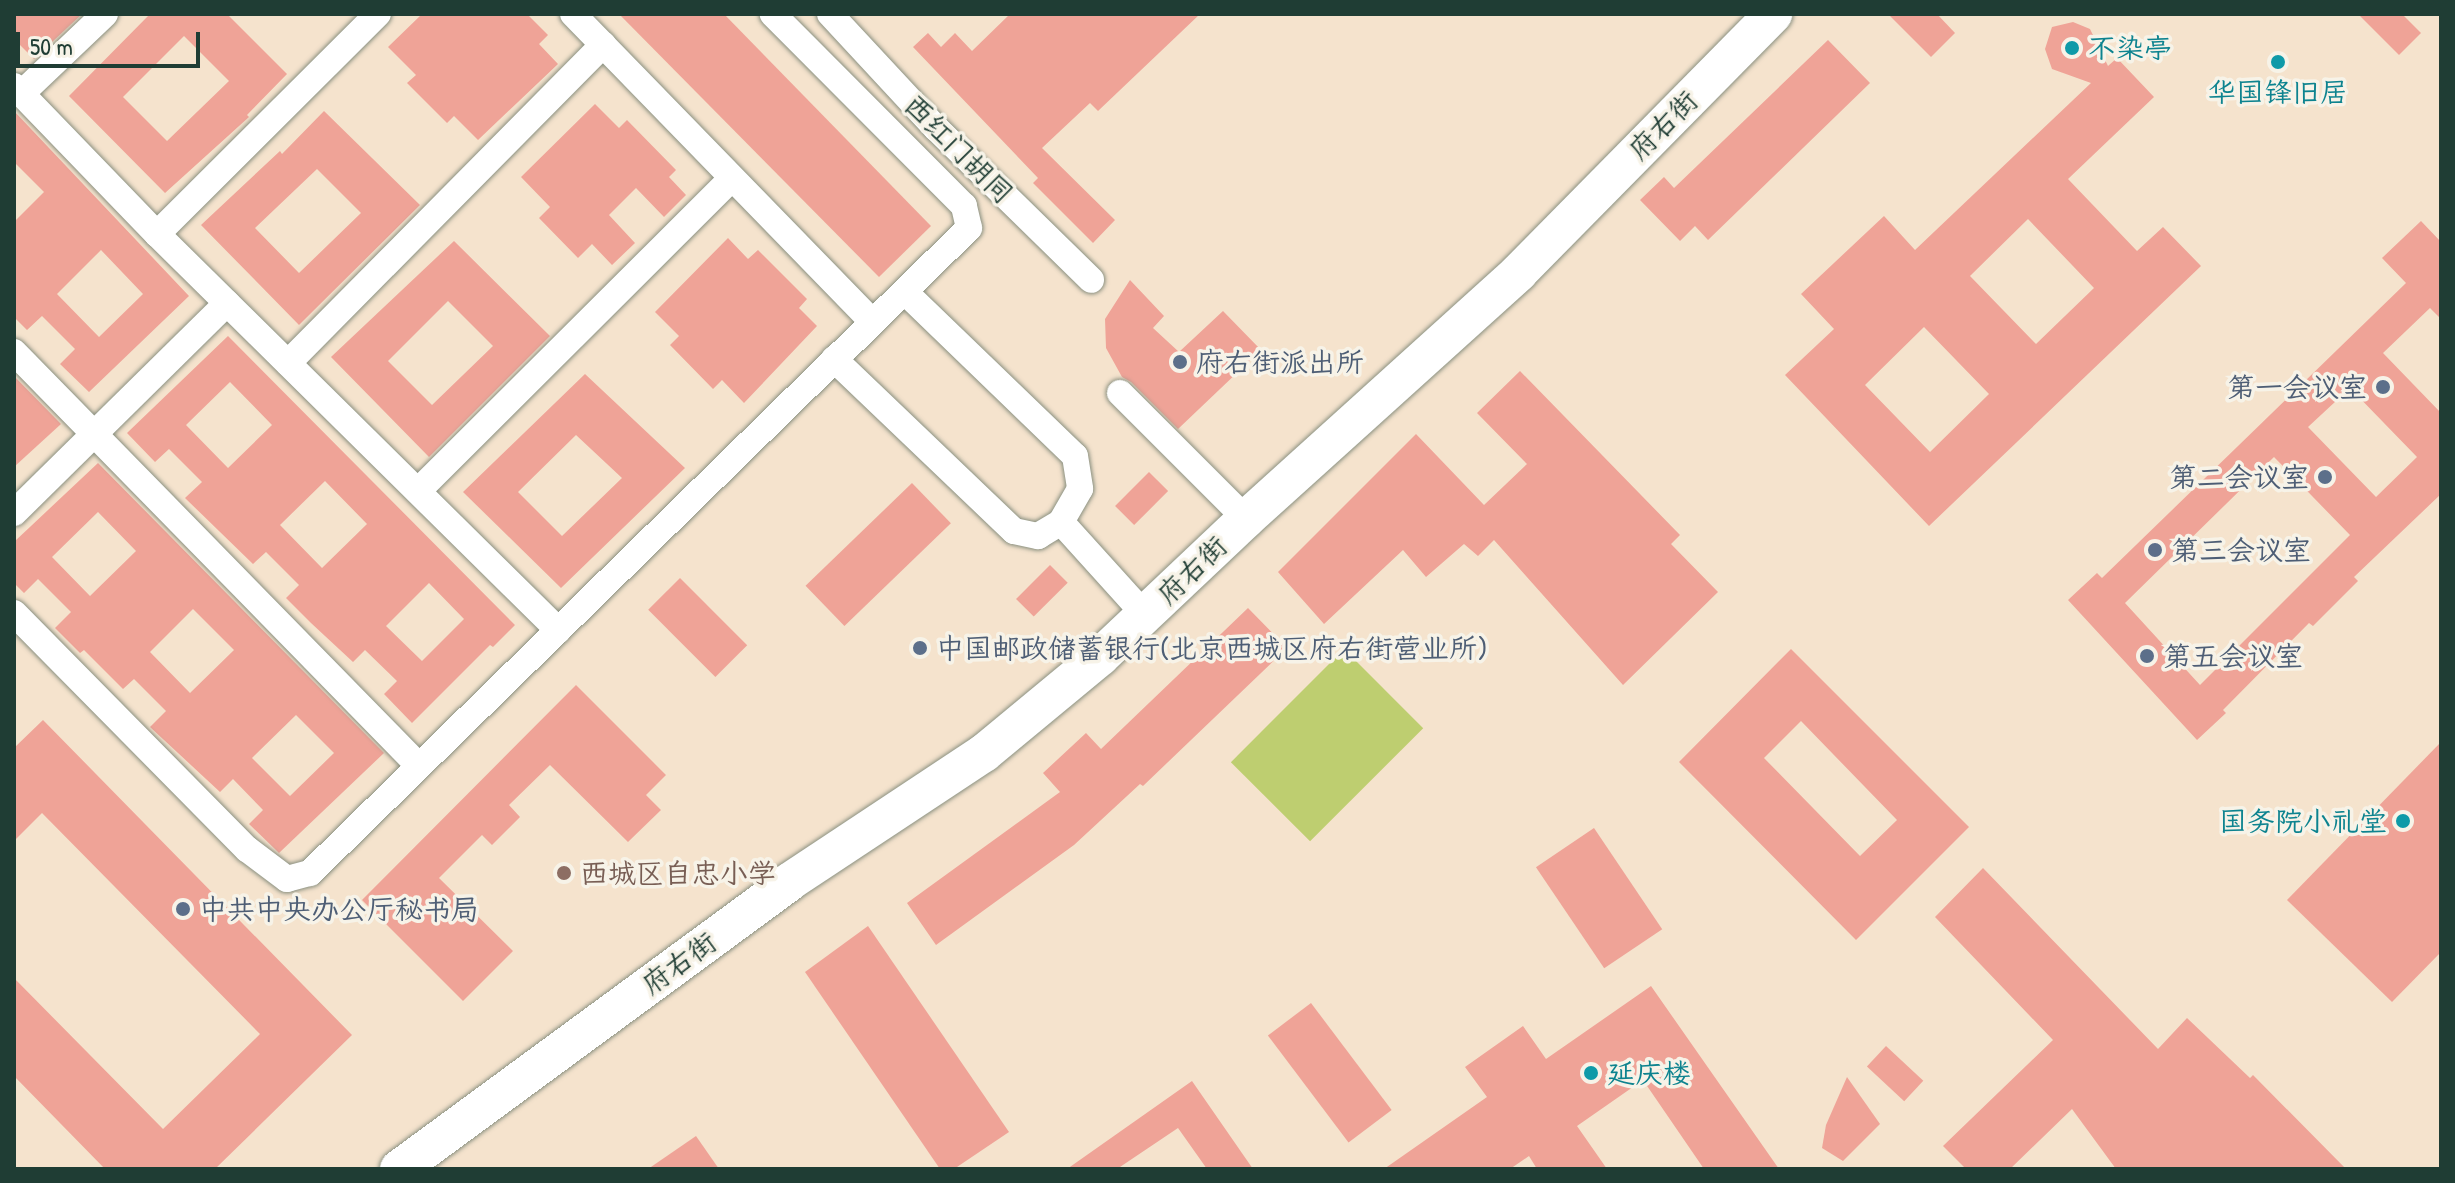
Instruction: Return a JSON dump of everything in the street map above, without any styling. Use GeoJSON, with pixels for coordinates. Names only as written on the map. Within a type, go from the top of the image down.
{"type":"FeatureCollection","features":[{"type":"Feature","properties":{"kind":"main road","name":"府右街"},"geometry":{"type":"LineString","coordinates":[[399,1169],[789,882],[984,753],[1100,657],[1246,519],[1519,272],[1773,14]]}},
{"type":"Feature","properties":{"kind":"street"},"geometry":{"type":"LineString","coordinates":[[105,14],[18,90],[157,234],[558,630]]}},
{"type":"Feature","properties":{"kind":"street"},"geometry":{"type":"LineString","coordinates":[[157,234],[378,14]]}},
{"type":"Feature","properties":{"kind":"street"},"geometry":{"type":"LineString","coordinates":[[573,14],[872,322]]}},
{"type":"Feature","properties":{"kind":"street"},"geometry":{"type":"LineString","coordinates":[[14,613],[247,849],[287,879],[310,873],[969,228],[964,206],[773,14]]}},
{"type":"Feature","properties":{"kind":"street","name":"西红门胡同"},"geometry":{"type":"LineString","coordinates":[[830,14],[936,128],[1091,280]]}},
{"type":"Feature","properties":{"kind":"street"},"geometry":{"type":"LineString","coordinates":[[288,363],[603,45]]}},
{"type":"Feature","properties":{"kind":"street"},"geometry":{"type":"LineString","coordinates":[[418,491],[732,178]]}},
{"type":"Feature","properties":{"kind":"street"},"geometry":{"type":"LineString","coordinates":[[834,359],[1014,531],[1038,536],[1061,522],[1080,489],[1075,456],[905,292]]}},
{"type":"Feature","properties":{"kind":"street"},"geometry":{"type":"LineString","coordinates":[[14,513],[227,303]]}},
{"type":"Feature","properties":{"kind":"street"},"geometry":{"type":"LineString","coordinates":[[14,352],[419,766]]}},
{"type":"Feature","properties":{"kind":"street"},"geometry":{"type":"LineString","coordinates":[[1120,393],[1246,519]]}},
{"type":"Feature","properties":{"kind":"street"},"geometry":{"type":"LineString","coordinates":[[1061,522],[1145,615]]}},
{"type":"Feature","properties":{"kind":"green space"},"geometry":{"type":"Polygon","coordinates":[[[1344,649],[1423,728],[1310,841],[1231,762],[1344,649]]]}},
{"type":"Feature","properties":{"kind":"building"},"geometry":{"type":"Polygon","coordinates":[[[14,14],[82,14],[34,59],[14,39],[14,14]]]}},
{"type":"Feature","properties":{"kind":"building"},"geometry":{"type":"Polygon","coordinates":[[[150,14],[227,14],[287,74],[247,115],[249,117],[165,193],[69,96],[150,14]],[[184,36],[123,97],[167,141],[229,81],[184,36]]]}},
{"type":"Feature","properties":{"kind":"building"},"geometry":{"type":"Polygon","coordinates":[[[422,14],[527,14],[548,35],[539,44],[558,64],[478,140],[454,116],[447,123],[407,83],[416,75],[388,47],[422,14]]]}},
{"type":"Feature","properties":{"kind":"building"},"geometry":{"type":"Polygon","coordinates":[[[619,14],[724,14],[931,226],[879,277],[619,14]]]}},
{"type":"Feature","properties":{"kind":"building"},"geometry":{"type":"Polygon","coordinates":[[[1010,14],[1200,14],[1098,111],[1090,103],[1042,148],[1115,220],[1093,243],[1033,183],[1038,178],[913,47],[928,33],[941,47],[955,33],[972,51],[1010,14]]]}},
{"type":"Feature","properties":{"kind":"building"},"geometry":{"type":"Polygon","coordinates":[[[1888,14],[1937,14],[1955,33],[1931,57],[1888,14]]]}},
{"type":"Feature","properties":{"kind":"building"},"geometry":{"type":"Polygon","coordinates":[[[2358,14],[2402,14],[2421,33],[2399,55],[2358,14]]]}},
{"type":"Feature","properties":{"kind":"building"},"geometry":{"type":"Polygon","coordinates":[[[2073,22],[2090,29],[2108,66],[2117,58],[2154,97],[2068,179],[2137,251],[2163,227],[2201,266],[1929,526],[1785,375],[1834,329],[1801,294],[1884,216],[1915,250],[2091,83],[2052,69],[2045,49],[2052,27],[2073,22]],[[2028,219],[1970,276],[2036,344],[2094,288],[2028,219]],[[1924,327],[1865,385],[1930,452],[1989,394],[1924,327]]]}},
{"type":"Feature","properties":{"kind":"building"},"geometry":{"type":"Polygon","coordinates":[[[1828,40],[1870,83],[1708,240],[1695,226],[1680,241],[1640,200],[1664,177],[1674,188],[1828,40]]]}},
{"type":"Feature","properties":{"kind":"building"},"geometry":{"type":"Polygon","coordinates":[[[595,104],[619,128],[627,120],[676,170],[669,177],[686,195],[664,217],[636,188],[609,215],[635,243],[612,265],[592,244],[578,258],[539,218],[550,207],[521,177],[595,104]]]}},
{"type":"Feature","properties":{"kind":"building"},"geometry":{"type":"Polygon","coordinates":[[[14,111],[189,296],[89,392],[60,364],[75,349],[42,316],[27,330],[14,317],[14,222],[44,192],[14,162],[14,111]],[[101,250],[57,294],[99,337],[143,294],[101,250]]]}},
{"type":"Feature","properties":{"kind":"building"},"geometry":{"type":"Polygon","coordinates":[[[324,111],[420,205],[299,325],[201,225],[280,151],[282,154],[324,111]],[[317,169],[255,228],[299,273],[361,213],[317,169]]]}},
{"type":"Feature","properties":{"kind":"building"},"geometry":{"type":"Polygon","coordinates":[[[2421,221],[2441,242],[2441,319],[2430,308],[2383,353],[2441,413],[2441,494],[2354,577],[2358,581],[2313,626],[2309,623],[2197,740],[2068,600],[2097,573],[2102,578],[2406,283],[2382,258],[2421,221]],[[2350,388],[2308,427],[2376,497],[2417,457],[2350,388]],[[2274,457],[2125,603],[2200,685],[2350,535],[2274,457]]]}},
{"type":"Feature","properties":{"kind":"building"},"geometry":{"type":"Polygon","coordinates":[[[728,238],[748,259],[758,250],[807,299],[799,308],[817,326],[744,403],[722,380],[713,389],[670,345],[679,336],[655,312],[728,238]]]}},
{"type":"Feature","properties":{"kind":"building"},"geometry":{"type":"Polygon","coordinates":[[[454,241],[550,336],[429,457],[331,357],[454,241]],[[448,301],[388,361],[432,405],[493,346],[448,301]]]}},
{"type":"Feature","properties":{"kind":"building","name":"府右街派出所"},"geometry":{"type":"Polygon","coordinates":[[[1130,280],[1164,316],[1153,328],[1179,352],[1223,311],[1261,350],[1178,429],[1131,382],[1122,377],[1106,348],[1105,319],[1130,280]]]}},
{"type":"Feature","properties":{"kind":"building"},"geometry":{"type":"Polygon","coordinates":[[[228,336],[515,625],[493,647],[490,645],[412,723],[384,694],[397,681],[365,650],[353,662],[286,598],[299,585],[266,552],[253,564],[185,498],[202,482],[169,449],[155,462],[127,433],[228,336]],[[230,382],[186,425],[228,468],[272,425],[230,382]],[[325,481],[280,525],[322,568],[367,524],[325,481]],[[429,583],[386,626],[422,661],[464,619],[429,583]]]}},
{"type":"Feature","properties":{"kind":"building"},"geometry":{"type":"Polygon","coordinates":[[[1520,371],[1680,535],[1671,544],[1718,592],[1623,685],[1494,540],[1478,556],[1464,544],[1426,577],[1403,550],[1324,624],[1278,572],[1416,434],[1484,505],[1527,464],[1477,413],[1520,371]]]}},
{"type":"Feature","properties":{"kind":"building"},"geometry":{"type":"Polygon","coordinates":[[[585,374],[685,468],[561,588],[463,492],[585,374]],[[576,435],[518,492],[562,536],[622,478],[576,435]]]}},
{"type":"Feature","properties":{"kind":"building"},"geometry":{"type":"Polygon","coordinates":[[[14,376],[61,424],[14,467],[14,376]]]}},
{"type":"Feature","properties":{"kind":"building"},"geometry":{"type":"Polygon","coordinates":[[[98,463],[384,753],[279,853],[249,824],[263,810],[233,779],[220,792],[150,727],[166,711],[134,679],[123,689],[84,650],[80,653],[55,628],[71,612],[38,579],[24,593],[14,583],[14,542],[98,463]],[[98,512],[52,557],[90,596],[136,551],[98,512]],[[193,609],[150,652],[190,693],[234,650],[193,609]],[[296,715],[252,758],[290,796],[334,753],[296,715]]]}},
{"type":"Feature","properties":{"kind":"building"},"geometry":{"type":"Polygon","coordinates":[[[1149,472],[1168,491],[1134,525],[1115,506],[1149,472]]]}},
{"type":"Feature","properties":{"kind":"building"},"geometry":{"type":"Polygon","coordinates":[[[912,483],[951,523],[844,626],[806,586],[912,483]]]}},
{"type":"Feature","properties":{"kind":"building"},"geometry":{"type":"Polygon","coordinates":[[[1050,565],[1068,583],[1034,617],[1016,599],[1050,565]]]}},
{"type":"Feature","properties":{"kind":"building"},"geometry":{"type":"Polygon","coordinates":[[[680,578],[747,645],[715,677],[648,610],[680,578]]]}},
{"type":"Feature","properties":{"kind":"building"},"geometry":{"type":"Polygon","coordinates":[[[1248,608],[1287,648],[1143,786],[1140,784],[1074,845],[936,945],[907,903],[1060,792],[1043,773],[1086,733],[1101,749],[1248,608]]]}},
{"type":"Feature","properties":{"kind":"building"},"geometry":{"type":"Polygon","coordinates":[[[1791,649],[1969,827],[1856,940],[1679,762],[1791,649]],[[1801,721],[1764,758],[1860,856],[1897,820],[1801,721]]]}},
{"type":"Feature","properties":{"kind":"building"},"geometry":{"type":"Polygon","coordinates":[[[576,685],[666,775],[646,795],[661,810],[628,842],[550,765],[509,805],[520,817],[492,845],[482,835],[439,878],[513,951],[463,1001],[362,900],[576,685]]]}},
{"type":"Feature","properties":{"kind":"building","name":"中共中央办公厅秘书局"},"geometry":{"type":"Polygon","coordinates":[[[43,720],[352,1035],[215,1169],[105,1169],[14,1076],[14,978],[163,1129],[260,1034],[42,813],[14,841],[14,748],[43,720]]]}},
{"type":"Feature","properties":{"kind":"building","name":"国务院小礼堂"},"geometry":{"type":"Polygon","coordinates":[[[2441,742],[2441,952],[2392,1002],[2287,900],[2441,742]]]}},
{"type":"Feature","properties":{"kind":"building"},"geometry":{"type":"Polygon","coordinates":[[[1594,828],[1662,929],[1604,968],[1536,867],[1594,828]]]}},
{"type":"Feature","properties":{"kind":"building"},"geometry":{"type":"Polygon","coordinates":[[[1983,868],[2158,1049],[2187,1018],[2250,1078],[2253,1075],[2346,1169],[2116,1169],[2072,1109],[2010,1169],[1966,1169],[1943,1146],[2053,1040],[1935,917],[1983,868]]]}},
{"type":"Feature","properties":{"kind":"building"},"geometry":{"type":"Polygon","coordinates":[[[868,926],[1009,1132],[954,1169],[940,1169],[805,972],[868,926]]]}},
{"type":"Feature","properties":{"kind":"building","name":"延庆楼"},"geometry":{"type":"Polygon","coordinates":[[[1651,986],[1779,1169],[1704,1169],[1643,1080],[1577,1126],[1607,1169],[1537,1169],[1529,1156],[1510,1169],[1384,1169],[1487,1097],[1465,1067],[1523,1026],[1546,1059],[1651,986]]]}},
{"type":"Feature","properties":{"kind":"building"},"geometry":{"type":"Polygon","coordinates":[[[1311,1003],[1392,1110],[1349,1143],[1268,1035],[1311,1003]]]}},
{"type":"Feature","properties":{"kind":"building"},"geometry":{"type":"Polygon","coordinates":[[[1886,1046],[1923,1081],[1904,1101],[1867,1066],[1886,1046]]]}},
{"type":"Feature","properties":{"kind":"building"},"geometry":{"type":"Polygon","coordinates":[[[1847,1077],[1880,1124],[1843,1161],[1822,1148],[1826,1125],[1847,1077]]]}},
{"type":"Feature","properties":{"kind":"building"},"geometry":{"type":"Polygon","coordinates":[[[1192,1081],[1253,1169],[1207,1169],[1178,1128],[1117,1169],[1067,1169],[1192,1081]]]}},
{"type":"Feature","properties":{"kind":"building"},"geometry":{"type":"Polygon","coordinates":[[[696,1136],[719,1169],[648,1169],[696,1136]]]}},
{"type":"Feature","properties":{"kind":"place","name":"不染亭"},"geometry":{"type":"Point","coordinates":[2072,48]}},
{"type":"Feature","properties":{"kind":"place","name":"华国锋旧居"},"geometry":{"type":"Point","coordinates":[2278,62]}},
{"type":"Feature","properties":{"kind":"place","name":"府右街派出所"},"geometry":{"type":"Point","coordinates":[1180,362]}},
{"type":"Feature","properties":{"kind":"place","name":"第一会议室"},"geometry":{"type":"Point","coordinates":[2383,387]}},
{"type":"Feature","properties":{"kind":"place","name":"第二会议室"},"geometry":{"type":"Point","coordinates":[2325,477]}},
{"type":"Feature","properties":{"kind":"place","name":"第三会议室"},"geometry":{"type":"Point","coordinates":[2155,550]}},
{"type":"Feature","properties":{"kind":"place","name":"中国邮政储蓄银行(北京西城区府右街营业所)"},"geometry":{"type":"Point","coordinates":[920,648]}},
{"type":"Feature","properties":{"kind":"place","name":"第五会议室"},"geometry":{"type":"Point","coordinates":[2147,656]}},
{"type":"Feature","properties":{"kind":"place","name":"国务院小礼堂"},"geometry":{"type":"Point","coordinates":[2403,821]}},
{"type":"Feature","properties":{"kind":"place","name":"西城区自忠小学"},"geometry":{"type":"Point","coordinates":[564,873]}},
{"type":"Feature","properties":{"kind":"place","name":"中共中央办公厅秘书局"},"geometry":{"type":"Point","coordinates":[183,909]}},
{"type":"Feature","properties":{"kind":"place","name":"延庆楼"},"geometry":{"type":"Point","coordinates":[1591,1073]}}]}
